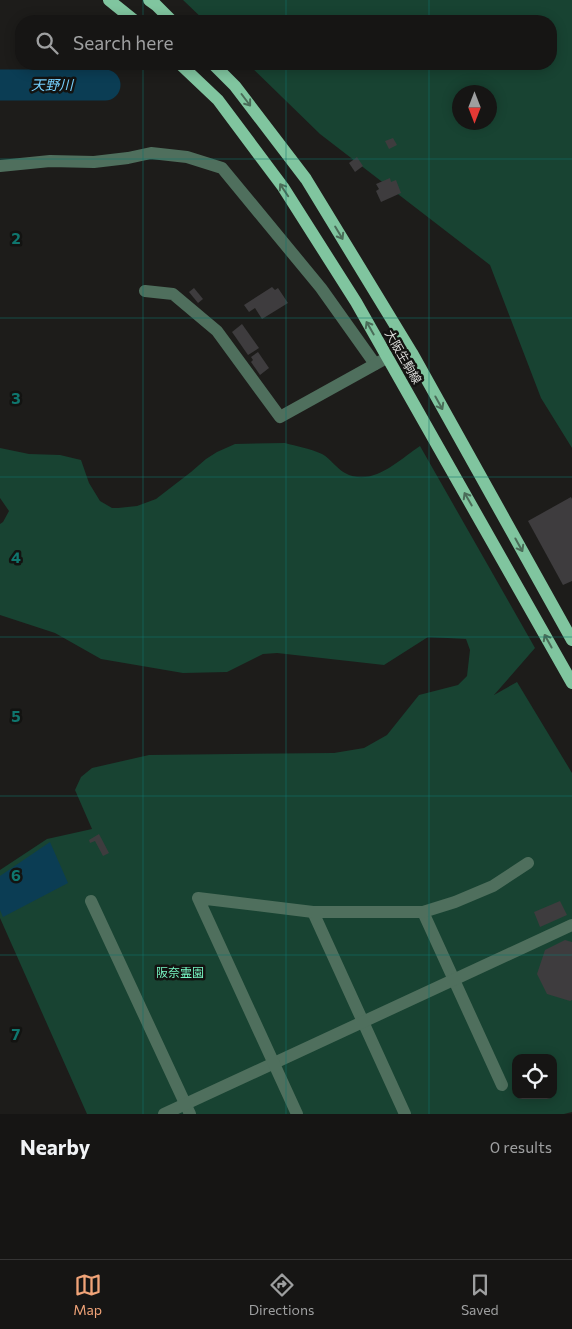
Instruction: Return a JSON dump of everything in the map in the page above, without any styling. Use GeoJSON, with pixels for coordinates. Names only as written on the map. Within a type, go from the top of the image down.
{"type":"FeatureCollection","features":[{"type":"Feature","properties":{"kind":"main road"},"geometry":{"type":"LineString","coordinates":[[109,0],[128,15]]}},
{"type":"Feature","properties":{"kind":"main road"},"geometry":{"type":"LineString","coordinates":[[149,0],[156,4],[166,15]]}},
{"type":"Feature","properties":{"kind":"main road","name":"大阪生駒線"},"geometry":{"type":"LineString","coordinates":[[186,70],[218,100],[283,187],[356,302],[572,683]]}},
{"type":"Feature","properties":{"kind":"main road","name":"大阪生駒線"},"geometry":{"type":"LineString","coordinates":[[219,70],[235,86],[306,180],[412,353],[572,640]]}},
{"type":"Feature","properties":{"kind":"lane"},"geometry":{"type":"LineString","coordinates":[[0,166],[50,161],[94,162],[151,153],[187,156],[222,168],[321,288],[374,364]]}},
{"type":"Feature","properties":{"kind":"lane"},"geometry":{"type":"LineString","coordinates":[[145,292],[173,294],[217,331],[280,417],[387,357]]}},
{"type":"Feature","properties":{"kind":"lane"},"geometry":{"type":"LineString","coordinates":[[297,1114],[198,898],[313,912],[424,912],[455,902],[493,886],[528,863]]}},
{"type":"Feature","properties":{"kind":"lane"},"geometry":{"type":"LineString","coordinates":[[91,901],[188,1109]]}},
{"type":"Feature","properties":{"kind":"lane"},"geometry":{"type":"LineString","coordinates":[[313,912],[405,1114]]}},
{"type":"Feature","properties":{"kind":"lane"},"geometry":{"type":"LineString","coordinates":[[424,912],[453,980],[502,1085]]}},
{"type":"Feature","properties":{"kind":"lane"},"geometry":{"type":"LineString","coordinates":[[164,1114],[188,1109],[274,1063],[572,925]]}},
{"type":"Feature","properties":{"kind":"green space"},"geometry":{"type":"Polygon","coordinates":[[[183,0],[572,0],[572,448],[541,398],[490,265],[320,134],[254,70],[557,70],[557,15],[199,15],[183,0]]]}},
{"type":"Feature","properties":{"kind":"green space","name":"阪奈霊園"},"geometry":{"type":"Polygon","coordinates":[[[285,443],[322,454],[345,473],[355,477],[365,477],[375,475],[394,465],[420,446],[535,648],[494,695],[517,682],[572,773],[572,1112],[564,1114],[87,1114],[0,918],[0,870],[47,839],[92,829],[75,790],[81,777],[92,768],[149,755],[334,753],[364,748],[387,735],[419,695],[458,685],[467,676],[470,650],[466,639],[428,637],[384,665],[277,653],[263,654],[227,672],[183,673],[101,659],[55,633],[0,615],[0,524],[9,511],[0,498],[0,448],[29,454],[60,455],[81,460],[89,483],[100,501],[112,508],[137,506],[156,499],[217,452],[235,444],[285,443]]]}},
{"type":"Feature","properties":{"kind":"water"},"geometry":{"type":"Polygon","coordinates":[[[50,842],[68,883],[3,917],[0,910],[0,876],[50,842]]]}},
{"type":"Feature","properties":{"kind":"building"},"geometry":{"type":"Polygon","coordinates":[[[393,138],[397,145],[389,149],[385,141],[393,138]]]}},
{"type":"Feature","properties":{"kind":"building"},"geometry":{"type":"Polygon","coordinates":[[[357,157],[363,166],[355,172],[349,163],[357,157]]]}},
{"type":"Feature","properties":{"kind":"building"},"geometry":{"type":"Polygon","coordinates":[[[390,178],[391,182],[396,180],[401,193],[381,202],[376,191],[379,189],[376,184],[390,178]]]}},
{"type":"Feature","properties":{"kind":"building"},"geometry":{"type":"Polygon","coordinates":[[[272,287],[275,290],[278,288],[288,303],[262,319],[255,308],[249,312],[244,305],[272,287]]]}},
{"type":"Feature","properties":{"kind":"building"},"geometry":{"type":"Polygon","coordinates":[[[194,288],[203,299],[198,303],[189,292],[194,288]]]}},
{"type":"Feature","properties":{"kind":"building"},"geometry":{"type":"Polygon","coordinates":[[[242,324],[259,348],[248,355],[232,332],[242,324]]]}},
{"type":"Feature","properties":{"kind":"building"},"geometry":{"type":"Polygon","coordinates":[[[258,352],[269,368],[260,375],[251,362],[253,360],[251,357],[258,352]]]}},
{"type":"Feature","properties":{"kind":"building"},"geometry":{"type":"Polygon","coordinates":[[[571,497],[572,581],[563,585],[528,521],[571,497]]]}},
{"type":"Feature","properties":{"kind":"building"},"geometry":{"type":"Polygon","coordinates":[[[99,834],[109,853],[103,856],[95,841],[90,843],[89,840],[99,834]]]}},
{"type":"Feature","properties":{"kind":"building"},"geometry":{"type":"Polygon","coordinates":[[[560,901],[567,915],[540,927],[534,912],[560,901]]]}},
{"type":"Feature","properties":{"kind":"building"},"geometry":{"type":"Polygon","coordinates":[[[565,940],[572,942],[572,1000],[570,1001],[547,994],[537,974],[545,950],[565,940]]]}},
{"type":"Feature","properties":{"kind":"waterway","name":"天野川"},"geometry":{"type":"LineString","coordinates":[[0,85],[105,85]]}}]}
